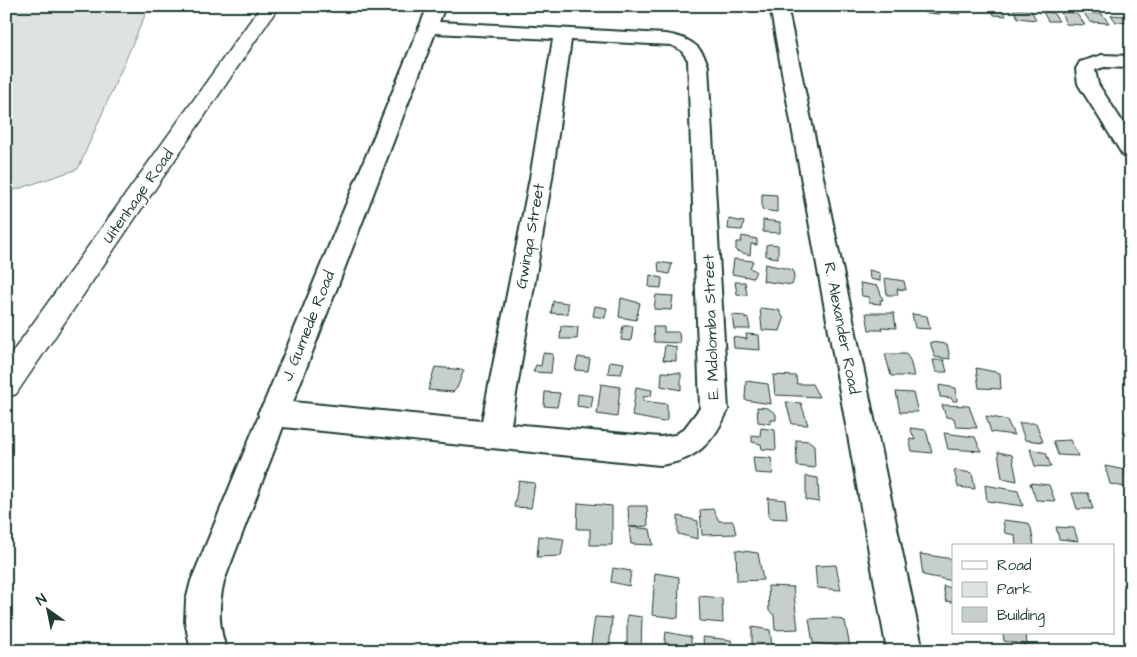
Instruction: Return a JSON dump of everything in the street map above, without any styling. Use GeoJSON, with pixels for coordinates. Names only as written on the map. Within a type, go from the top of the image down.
{"type":"FeatureCollection","features":[{"type":"Feature","properties":{"kind":"main road","name":"Uitenhage Road"},"geometry":{"type":"LineString","coordinates":[[6,385],[270,6]]}},
{"type":"Feature","properties":{"kind":"street","name":"R. Alexander Road"},"geometry":{"type":"LineString","coordinates":[[778,6],[905,651]]}},
{"type":"Feature","properties":{"kind":"street","name":"E. Mdolomba Street"},"geometry":{"type":"LineString","coordinates":[[272,413],[613,448],[669,451],[680,448],[700,436],[714,410],[698,57],[689,46],[675,40],[564,35],[433,17]]}},
{"type":"Feature","properties":{"kind":"street","name":"J. Gumede Road"},"geometry":{"type":"LineString","coordinates":[[209,651],[202,633],[201,609],[203,593],[272,413],[433,17]]}},
{"type":"Feature","properties":{"kind":"street","name":"Gwinqa Street"},"geometry":{"type":"LineString","coordinates":[[494,436],[541,178],[564,35]]}},
{"type":"Feature","properties":{"kind":"street"},"geometry":{"type":"LineString","coordinates":[[1131,62],[1102,62],[1087,66],[1084,69],[1088,84],[1131,152]]}},
{"type":"Feature","properties":{"kind":"green space"},"geometry":{"type":"Polygon","coordinates":[[[12,6],[149,6],[78,169],[6,193],[6,11],[12,6]]]}},
{"type":"Feature","properties":{"kind":"building"},"geometry":{"type":"Polygon","coordinates":[[[924,6],[938,7],[940,14],[925,13],[924,6]]]}},
{"type":"Feature","properties":{"kind":"building"},"geometry":{"type":"Polygon","coordinates":[[[948,7],[958,8],[961,14],[950,13],[948,7]]]}},
{"type":"Feature","properties":{"kind":"building"},"geometry":{"type":"Polygon","coordinates":[[[991,9],[1003,10],[1006,16],[994,15],[991,9]]]}},
{"type":"Feature","properties":{"kind":"building"},"geometry":{"type":"Polygon","coordinates":[[[1013,9],[1031,10],[1036,20],[1018,18],[1013,9]]]}},
{"type":"Feature","properties":{"kind":"building"},"geometry":{"type":"Polygon","coordinates":[[[1043,12],[1053,13],[1059,21],[1048,21],[1043,12]]]}},
{"type":"Feature","properties":{"kind":"building"},"geometry":{"type":"Polygon","coordinates":[[[1061,12],[1076,13],[1085,25],[1066,24],[1061,12]]]}},
{"type":"Feature","properties":{"kind":"building"},"geometry":{"type":"Polygon","coordinates":[[[1084,13],[1102,14],[1109,23],[1090,22],[1084,13]]]}},
{"type":"Feature","properties":{"kind":"building"},"geometry":{"type":"Polygon","coordinates":[[[1111,15],[1127,16],[1131,23],[1116,22],[1111,15]]]}},
{"type":"Feature","properties":{"kind":"building"},"geometry":{"type":"Polygon","coordinates":[[[762,194],[777,195],[777,212],[762,210],[762,194]]]}},
{"type":"Feature","properties":{"kind":"building"},"geometry":{"type":"Polygon","coordinates":[[[729,219],[744,222],[742,230],[728,229],[729,219]]]}},
{"type":"Feature","properties":{"kind":"building"},"geometry":{"type":"Polygon","coordinates":[[[763,220],[780,222],[780,233],[763,232],[763,220]]]}},
{"type":"Feature","properties":{"kind":"building"},"geometry":{"type":"Polygon","coordinates":[[[742,236],[757,239],[757,245],[751,244],[750,255],[736,251],[736,242],[741,242],[742,236]]]}},
{"type":"Feature","properties":{"kind":"building"},"geometry":{"type":"Polygon","coordinates":[[[766,245],[778,245],[778,258],[766,256],[766,245]]]}},
{"type":"Feature","properties":{"kind":"building"},"geometry":{"type":"Polygon","coordinates":[[[734,259],[753,261],[750,268],[756,271],[753,278],[732,274],[734,259]]]}},
{"type":"Feature","properties":{"kind":"building"},"geometry":{"type":"Polygon","coordinates":[[[658,262],[672,264],[669,274],[659,272],[658,262]]]}},
{"type":"Feature","properties":{"kind":"building"},"geometry":{"type":"Polygon","coordinates":[[[765,264],[793,270],[794,278],[792,285],[763,281],[765,264]]]}},
{"type":"Feature","properties":{"kind":"building"},"geometry":{"type":"Polygon","coordinates":[[[869,270],[880,273],[880,281],[870,279],[869,270]]]}},
{"type":"Feature","properties":{"kind":"building"},"geometry":{"type":"Polygon","coordinates":[[[650,275],[662,278],[661,288],[649,287],[650,275]]]}},
{"type":"Feature","properties":{"kind":"building"},"geometry":{"type":"Polygon","coordinates":[[[885,278],[904,281],[906,290],[897,289],[898,295],[887,295],[885,278]]]}},
{"type":"Feature","properties":{"kind":"building"},"geometry":{"type":"Polygon","coordinates":[[[735,282],[745,282],[747,295],[737,294],[735,282]]]}},
{"type":"Feature","properties":{"kind":"building"},"geometry":{"type":"Polygon","coordinates":[[[860,283],[878,286],[883,300],[880,300],[881,304],[869,303],[869,297],[862,296],[860,283]]]}},
{"type":"Feature","properties":{"kind":"building"},"geometry":{"type":"Polygon","coordinates":[[[656,295],[673,296],[671,310],[654,309],[656,295]]]}},
{"type":"Feature","properties":{"kind":"building"},"geometry":{"type":"Polygon","coordinates":[[[621,298],[640,303],[636,320],[619,317],[621,298]]]}},
{"type":"Feature","properties":{"kind":"building"},"geometry":{"type":"Polygon","coordinates":[[[553,301],[568,303],[568,314],[551,313],[553,301]]]}},
{"type":"Feature","properties":{"kind":"building"},"geometry":{"type":"Polygon","coordinates":[[[595,306],[607,308],[605,318],[593,316],[595,306]]]}},
{"type":"Feature","properties":{"kind":"building"},"geometry":{"type":"Polygon","coordinates":[[[760,308],[779,310],[784,319],[780,331],[762,330],[760,308]]]}},
{"type":"Feature","properties":{"kind":"building"},"geometry":{"type":"Polygon","coordinates":[[[866,313],[894,313],[896,328],[881,327],[882,330],[869,330],[866,313]]]}},
{"type":"Feature","properties":{"kind":"building"},"geometry":{"type":"Polygon","coordinates":[[[912,314],[927,316],[930,329],[915,328],[912,314]]]}},
{"type":"Feature","properties":{"kind":"building"},"geometry":{"type":"Polygon","coordinates":[[[732,315],[745,316],[745,319],[748,318],[750,329],[734,329],[732,315]]]}},
{"type":"Feature","properties":{"kind":"building"},"geometry":{"type":"Polygon","coordinates":[[[561,326],[578,327],[577,339],[560,339],[561,326]]]}},
{"type":"Feature","properties":{"kind":"building"},"geometry":{"type":"Polygon","coordinates":[[[623,326],[633,326],[631,341],[621,340],[623,326]]]}},
{"type":"Feature","properties":{"kind":"building"},"geometry":{"type":"Polygon","coordinates":[[[653,327],[664,327],[664,332],[679,332],[680,343],[654,342],[653,327]]]}},
{"type":"Feature","properties":{"kind":"building"},"geometry":{"type":"Polygon","coordinates":[[[746,334],[759,335],[760,350],[734,348],[733,337],[747,339],[746,334]]]}},
{"type":"Feature","properties":{"kind":"building"},"geometry":{"type":"Polygon","coordinates":[[[930,342],[947,344],[950,359],[935,357],[930,342]]]}},
{"type":"Feature","properties":{"kind":"building"},"geometry":{"type":"Polygon","coordinates":[[[665,345],[676,347],[676,361],[663,360],[665,345]]]}},
{"type":"Feature","properties":{"kind":"building"},"geometry":{"type":"Polygon","coordinates":[[[543,353],[553,354],[551,373],[533,372],[536,365],[541,366],[543,353]]]}},
{"type":"Feature","properties":{"kind":"building"},"geometry":{"type":"Polygon","coordinates":[[[885,354],[906,354],[910,360],[914,376],[891,376],[885,354]]]}},
{"type":"Feature","properties":{"kind":"building"},"geometry":{"type":"Polygon","coordinates":[[[578,357],[590,359],[588,371],[575,370],[578,357]]]}},
{"type":"Feature","properties":{"kind":"building"},"geometry":{"type":"Polygon","coordinates":[[[933,360],[944,360],[947,372],[936,372],[933,360]]]}},
{"type":"Feature","properties":{"kind":"building"},"geometry":{"type":"Polygon","coordinates":[[[610,361],[624,363],[621,374],[608,373],[610,361]]]}},
{"type":"Feature","properties":{"kind":"building"},"geometry":{"type":"Polygon","coordinates":[[[435,367],[464,370],[457,388],[453,392],[428,390],[435,367]]]}},
{"type":"Feature","properties":{"kind":"building"},"geometry":{"type":"Polygon","coordinates":[[[976,368],[1000,373],[1001,389],[979,388],[976,368]]]}},
{"type":"Feature","properties":{"kind":"building"},"geometry":{"type":"Polygon","coordinates":[[[662,372],[681,373],[681,390],[661,386],[662,372]]]}},
{"type":"Feature","properties":{"kind":"building"},"geometry":{"type":"Polygon","coordinates":[[[773,375],[796,376],[797,384],[812,384],[819,397],[775,395],[773,375]]]}},
{"type":"Feature","properties":{"kind":"building"},"geometry":{"type":"Polygon","coordinates":[[[746,381],[768,384],[771,404],[745,400],[746,381]]]}},
{"type":"Feature","properties":{"kind":"building"},"geometry":{"type":"Polygon","coordinates":[[[601,384],[620,387],[617,417],[597,414],[601,384]]]}},
{"type":"Feature","properties":{"kind":"building"},"geometry":{"type":"Polygon","coordinates":[[[939,385],[956,388],[957,401],[953,401],[951,398],[940,397],[939,385]]]}},
{"type":"Feature","properties":{"kind":"building"},"geometry":{"type":"Polygon","coordinates":[[[636,387],[652,390],[651,396],[643,397],[643,401],[667,404],[667,420],[663,422],[632,416],[636,387]]]}},
{"type":"Feature","properties":{"kind":"building"},"geometry":{"type":"Polygon","coordinates":[[[545,392],[560,393],[557,407],[544,406],[545,392]]]}},
{"type":"Feature","properties":{"kind":"building"},"geometry":{"type":"Polygon","coordinates":[[[896,392],[913,393],[918,412],[900,412],[896,392]]]}},
{"type":"Feature","properties":{"kind":"building"},"geometry":{"type":"Polygon","coordinates":[[[578,394],[593,396],[591,408],[577,406],[578,394]]]}},
{"type":"Feature","properties":{"kind":"building"},"geometry":{"type":"Polygon","coordinates":[[[786,402],[801,403],[808,425],[792,424],[786,402]]]}},
{"type":"Feature","properties":{"kind":"building"},"geometry":{"type":"Polygon","coordinates":[[[942,405],[969,406],[977,428],[956,427],[954,418],[946,417],[942,405]]]}},
{"type":"Feature","properties":{"kind":"building"},"geometry":{"type":"Polygon","coordinates":[[[757,407],[768,408],[776,414],[776,420],[771,420],[771,424],[758,422],[757,407]]]}},
{"type":"Feature","properties":{"kind":"building"},"geometry":{"type":"Polygon","coordinates":[[[986,416],[1007,420],[1014,435],[991,432],[986,416]]]}},
{"type":"Feature","properties":{"kind":"building"},"geometry":{"type":"Polygon","coordinates":[[[1019,423],[1036,423],[1043,442],[1025,440],[1019,423]]]}},
{"type":"Feature","properties":{"kind":"building"},"geometry":{"type":"Polygon","coordinates":[[[761,428],[775,430],[776,450],[762,449],[761,444],[752,442],[752,435],[760,436],[761,428]]]}},
{"type":"Feature","properties":{"kind":"building"},"geometry":{"type":"Polygon","coordinates":[[[910,428],[926,430],[932,453],[912,451],[909,439],[915,440],[910,428]]]}},
{"type":"Feature","properties":{"kind":"building"},"geometry":{"type":"Polygon","coordinates":[[[944,433],[975,437],[981,451],[948,449],[944,433]]]}},
{"type":"Feature","properties":{"kind":"building"},"geometry":{"type":"Polygon","coordinates":[[[796,440],[809,441],[814,445],[815,468],[797,466],[796,440]]]}},
{"type":"Feature","properties":{"kind":"building"},"geometry":{"type":"Polygon","coordinates":[[[1070,440],[1078,456],[1058,455],[1053,441],[1070,440]]]}},
{"type":"Feature","properties":{"kind":"building"},"geometry":{"type":"Polygon","coordinates":[[[1030,449],[1046,453],[1051,467],[1035,466],[1030,449]]]}},
{"type":"Feature","properties":{"kind":"building"},"geometry":{"type":"Polygon","coordinates":[[[998,452],[1012,455],[1017,481],[1002,478],[998,452]]]}},
{"type":"Feature","properties":{"kind":"building"},"geometry":{"type":"Polygon","coordinates":[[[753,457],[771,458],[773,474],[755,473],[753,457]]]}},
{"type":"Feature","properties":{"kind":"building"},"geometry":{"type":"Polygon","coordinates":[[[1105,466],[1125,470],[1130,488],[1110,484],[1105,466]]]}},
{"type":"Feature","properties":{"kind":"building"},"geometry":{"type":"Polygon","coordinates":[[[954,470],[972,473],[975,489],[958,487],[954,470]]]}},
{"type":"Feature","properties":{"kind":"building"},"geometry":{"type":"Polygon","coordinates":[[[806,476],[818,478],[819,502],[806,500],[806,476]]]}},
{"type":"Feature","properties":{"kind":"building"},"geometry":{"type":"Polygon","coordinates":[[[519,481],[535,483],[531,508],[514,507],[519,481]]]}},
{"type":"Feature","properties":{"kind":"building"},"geometry":{"type":"Polygon","coordinates":[[[1030,483],[1049,485],[1055,501],[1036,500],[1030,483]]]}},
{"type":"Feature","properties":{"kind":"building"},"geometry":{"type":"Polygon","coordinates":[[[985,485],[1018,491],[1023,506],[987,501],[985,485]]]}},
{"type":"Feature","properties":{"kind":"building"},"geometry":{"type":"Polygon","coordinates":[[[1072,493],[1088,493],[1093,509],[1077,509],[1072,493]]]}},
{"type":"Feature","properties":{"kind":"building"},"geometry":{"type":"Polygon","coordinates":[[[768,498],[785,500],[787,519],[769,518],[768,498]]]}},
{"type":"Feature","properties":{"kind":"building"},"geometry":{"type":"Polygon","coordinates":[[[578,503],[612,506],[612,545],[590,545],[590,529],[577,529],[578,503]]]}},
{"type":"Feature","properties":{"kind":"building"},"geometry":{"type":"Polygon","coordinates":[[[628,506],[647,506],[648,526],[629,527],[628,506]]]}},
{"type":"Feature","properties":{"kind":"building"},"geometry":{"type":"Polygon","coordinates":[[[713,509],[719,521],[733,521],[736,534],[702,535],[700,510],[713,509]]]}},
{"type":"Feature","properties":{"kind":"building"},"geometry":{"type":"Polygon","coordinates":[[[678,516],[698,521],[698,539],[678,534],[678,516]]]}},
{"type":"Feature","properties":{"kind":"building"},"geometry":{"type":"Polygon","coordinates":[[[1003,520],[1028,523],[1031,528],[1034,544],[1016,544],[1015,535],[1005,533],[1003,520]]]}},
{"type":"Feature","properties":{"kind":"building"},"geometry":{"type":"Polygon","coordinates":[[[629,527],[650,529],[653,545],[631,544],[629,527]]]}},
{"type":"Feature","properties":{"kind":"building"},"geometry":{"type":"Polygon","coordinates":[[[1056,527],[1074,528],[1078,541],[1059,539],[1056,527]]]}},
{"type":"Feature","properties":{"kind":"building"},"geometry":{"type":"Polygon","coordinates":[[[539,536],[564,539],[561,556],[537,557],[539,536]]]}},
{"type":"Feature","properties":{"kind":"building"},"geometry":{"type":"Polygon","coordinates":[[[736,550],[758,553],[763,580],[737,581],[736,550]]]}},
{"type":"Feature","properties":{"kind":"building"},"geometry":{"type":"Polygon","coordinates":[[[920,554],[952,559],[952,581],[923,575],[920,554]]]}},
{"type":"Feature","properties":{"kind":"building"},"geometry":{"type":"Polygon","coordinates":[[[836,565],[841,590],[817,588],[815,566],[836,565]]]}},
{"type":"Feature","properties":{"kind":"building"},"geometry":{"type":"Polygon","coordinates":[[[613,568],[631,571],[629,586],[611,582],[613,568]]]}},
{"type":"Feature","properties":{"kind":"building"},"geometry":{"type":"Polygon","coordinates":[[[655,573],[679,577],[678,618],[652,615],[655,573]]]}},
{"type":"Feature","properties":{"kind":"building"},"geometry":{"type":"Polygon","coordinates":[[[768,586],[793,587],[798,629],[775,630],[774,615],[769,611],[768,586]]]}},
{"type":"Feature","properties":{"kind":"building"},"geometry":{"type":"Polygon","coordinates":[[[943,586],[952,588],[952,602],[946,601],[943,586]]]}},
{"type":"Feature","properties":{"kind":"building"},"geometry":{"type":"Polygon","coordinates":[[[699,596],[722,598],[723,623],[700,621],[699,596]]]}},
{"type":"Feature","properties":{"kind":"building"},"geometry":{"type":"Polygon","coordinates":[[[627,615],[642,617],[641,648],[627,645],[627,615]]]}},
{"type":"Feature","properties":{"kind":"building"},"geometry":{"type":"Polygon","coordinates":[[[595,617],[612,618],[609,651],[590,651],[595,617]]]}},
{"type":"Feature","properties":{"kind":"building"},"geometry":{"type":"Polygon","coordinates":[[[836,618],[845,621],[850,647],[813,643],[809,619],[836,618]]]}},
{"type":"Feature","properties":{"kind":"building"},"geometry":{"type":"Polygon","coordinates":[[[752,627],[770,630],[772,646],[752,646],[752,627]]]}},
{"type":"Feature","properties":{"kind":"building"},"geometry":{"type":"Polygon","coordinates":[[[666,632],[691,637],[691,651],[664,651],[666,632]]]}},
{"type":"Feature","properties":{"kind":"building"},"geometry":{"type":"Polygon","coordinates":[[[1003,634],[1026,634],[1027,645],[1004,641],[1003,634]]]}},
{"type":"Feature","properties":{"kind":"building"},"geometry":{"type":"Polygon","coordinates":[[[703,637],[731,640],[733,651],[704,651],[703,637]]]}}]}
